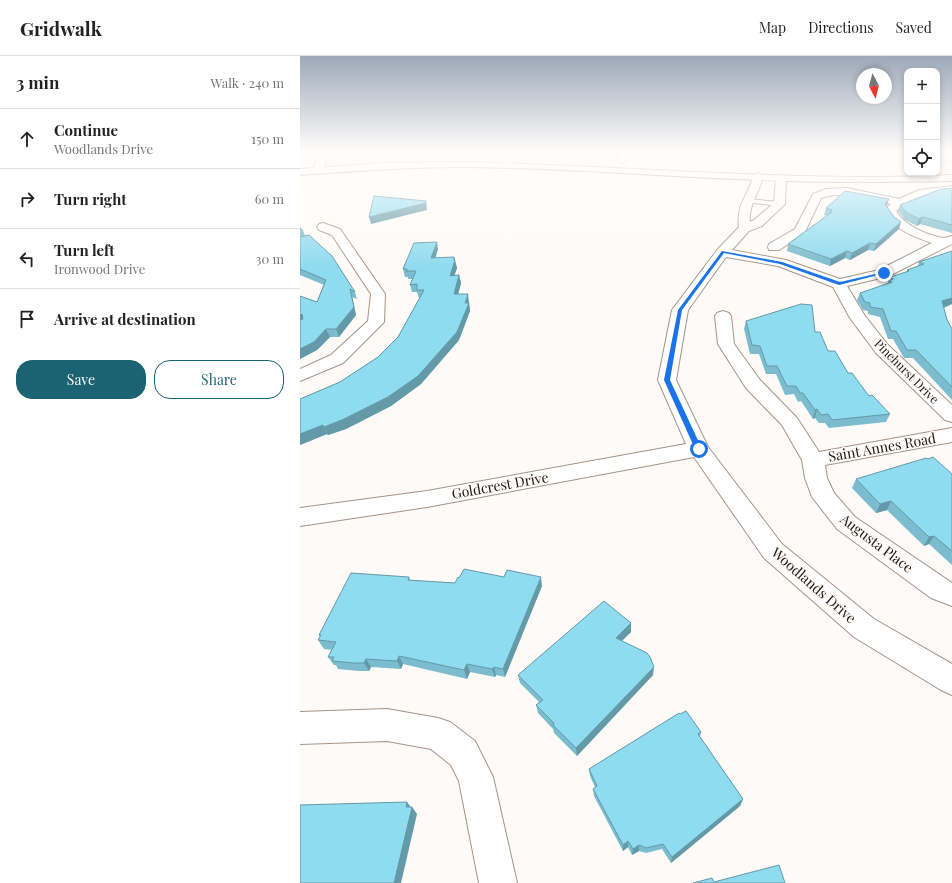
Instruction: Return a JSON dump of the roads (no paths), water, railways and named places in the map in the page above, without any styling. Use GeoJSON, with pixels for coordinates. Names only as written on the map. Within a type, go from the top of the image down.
{"type":"FeatureCollection","features":[{"type":"Feature","properties":{"kind":"street"},"geometry":{"type":"LineString","coordinates":[[745,228],[743,209],[753,191]]}},
{"type":"Feature","properties":{"kind":"street"},"geometry":{"type":"LineString","coordinates":[[779,204],[780,191]]}},
{"type":"Feature","properties":{"kind":"street"},"geometry":{"type":"LineString","coordinates":[[938,191],[916,193],[899,202],[890,210],[896,221],[912,230],[948,241]]}},
{"type":"Feature","properties":{"kind":"street"},"geometry":{"type":"LineString","coordinates":[[774,246],[800,231],[817,196],[821,194],[848,192],[899,202]]}},
{"type":"Feature","properties":{"kind":"street","name":"Woodlands Drive"},"geometry":{"type":"LineString","coordinates":[[779,204],[758,223],[745,228],[724,252],[680,310],[667,380],[699,449],[773,551],[864,628],[952,680]]}},
{"type":"Feature","properties":{"kind":"street"},"geometry":{"type":"LineString","coordinates":[[300,376],[337,359],[376,322],[378,294],[336,232],[324,227]]}},
{"type":"Feature","properties":{"kind":"street"},"geometry":{"type":"LineString","coordinates":[[724,252],[781,263],[839,284],[884,273],[948,241]]}},
{"type":"Feature","properties":{"kind":"street","name":"Pinehurst Drive"},"geometry":{"type":"LineString","coordinates":[[839,284],[858,318],[882,349],[952,416]]}},
{"type":"Feature","properties":{"kind":"street","name":"Augusta Place"},"geometry":{"type":"LineString","coordinates":[[723,316],[726,344],[753,384],[790,422],[812,460],[816,478],[824,497],[846,523],[941,590],[952,595]]}},
{"type":"Feature","properties":{"kind":"street","name":"Saint Annes Road"},"geometry":{"type":"LineString","coordinates":[[812,460],[952,435]]}},
{"type":"Feature","properties":{"kind":"street","name":"Goldcrest Drive"},"geometry":{"type":"LineString","coordinates":[[300,517],[427,498],[699,449]]}},
{"type":"Feature","properties":{"kind":"street"},"geometry":{"type":"LineString","coordinates":[[300,728],[387,725],[438,734],[463,753],[476,777],[498,883]]}},
{"type":"Feature","properties":{"kind":"lane"},"geometry":{"type":"LineString","coordinates":[[747,201],[779,204]]}}]}
